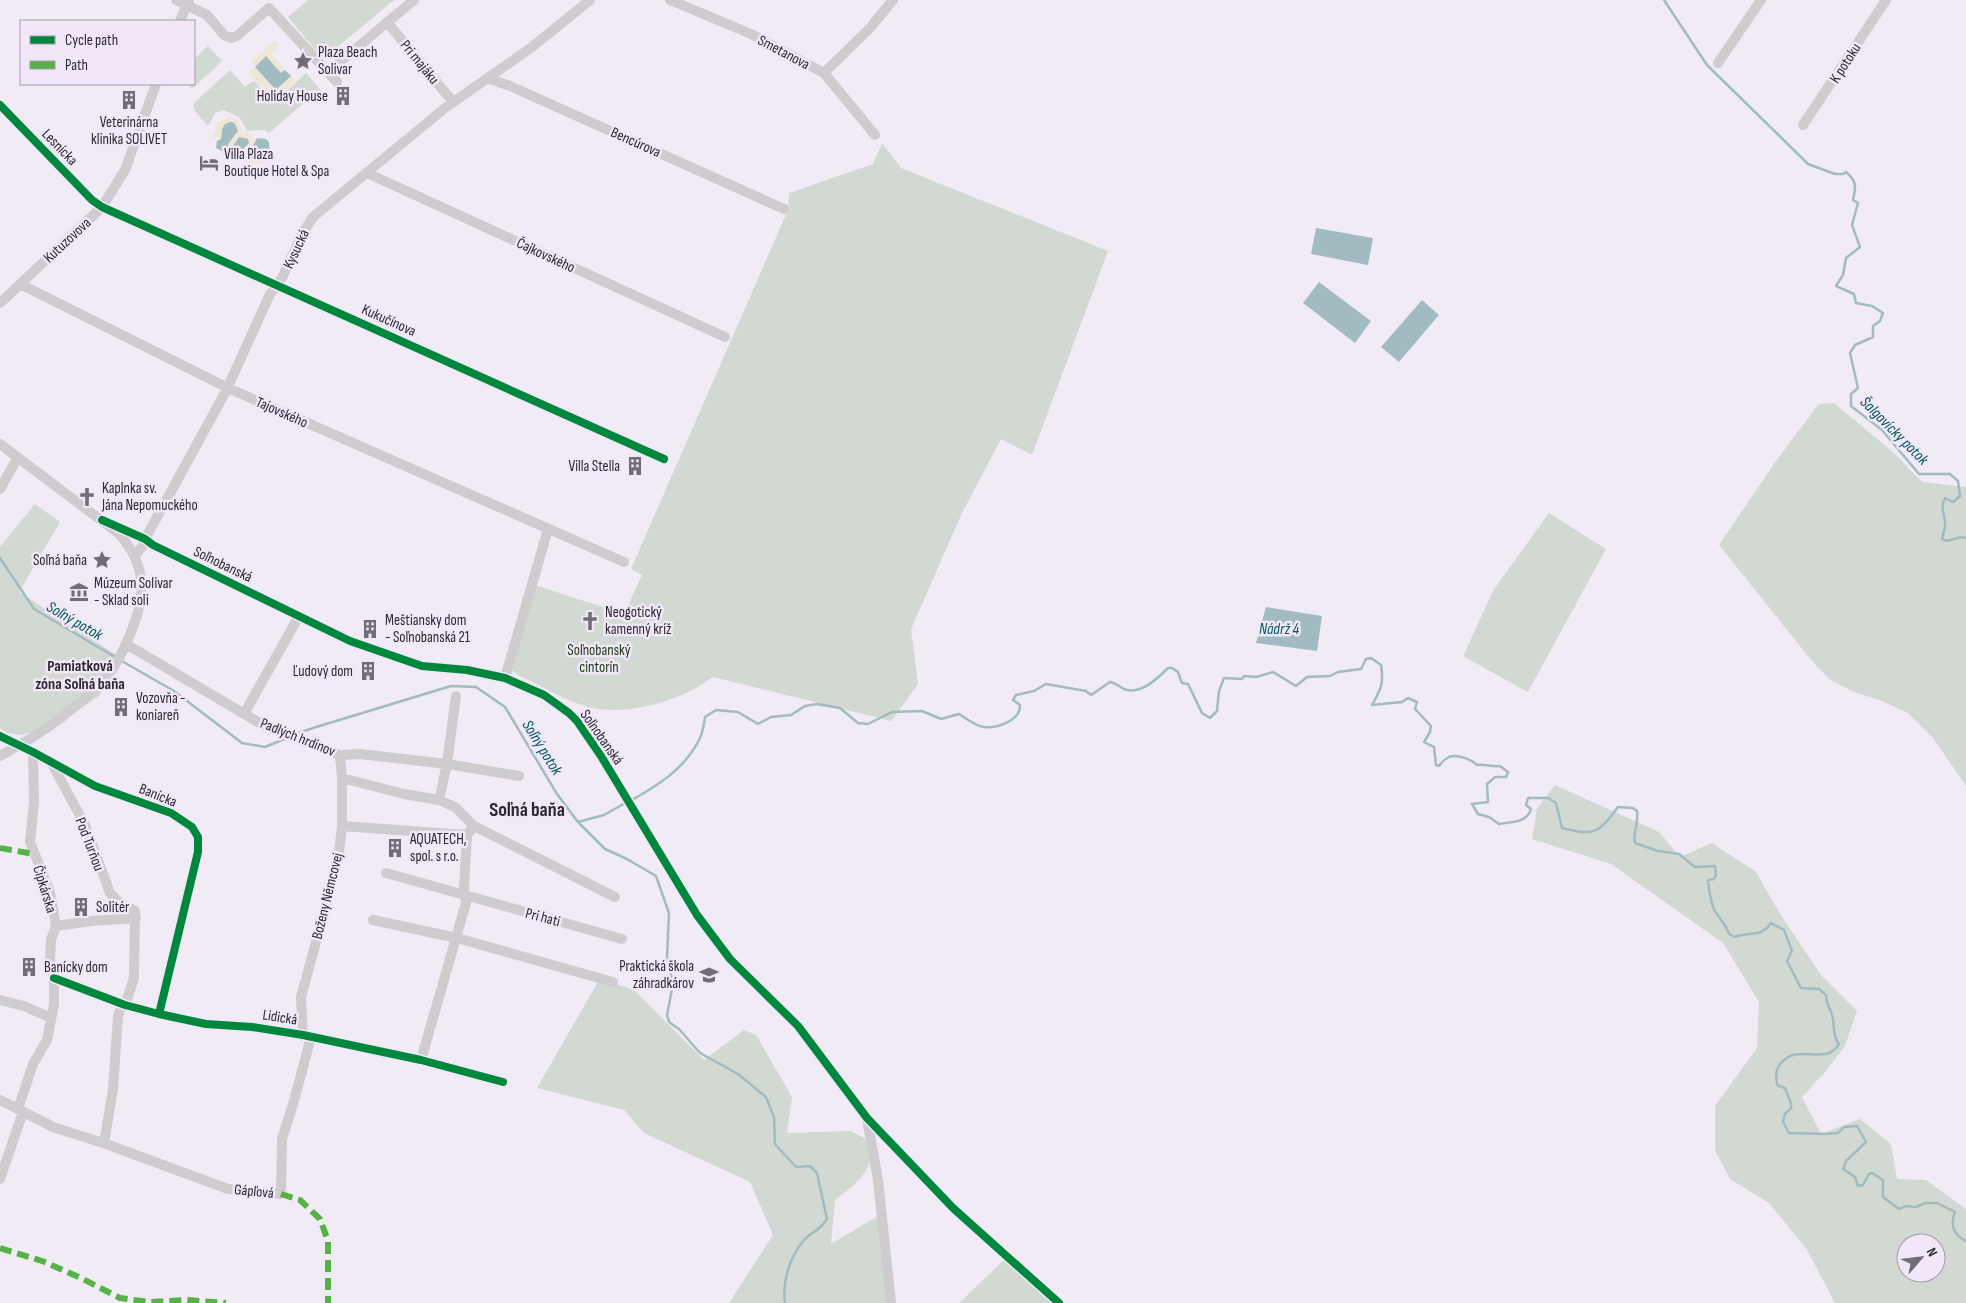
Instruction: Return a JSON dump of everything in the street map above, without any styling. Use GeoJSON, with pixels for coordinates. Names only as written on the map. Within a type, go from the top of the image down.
{"type":"FeatureCollection","features":[{"type":"Feature","properties":{"kind":"street"},"geometry":{"type":"LineString","coordinates":[[176,0],[188,2],[207,15],[224,35],[231,38],[237,36],[269,8],[337,82]]}},
{"type":"Feature","properties":{"kind":"street"},"geometry":{"type":"LineString","coordinates":[[328,72],[414,0]]}},
{"type":"Feature","properties":{"kind":"street","name":"Kysucká"},"geometry":{"type":"LineString","coordinates":[[145,538],[228,388],[270,294],[282,278],[309,223],[319,212],[453,102],[532,47],[590,0]]}},
{"type":"Feature","properties":{"kind":"street","name":"Smetanova"},"geometry":{"type":"LineString","coordinates":[[670,0],[751,34],[824,73],[875,135]]}},
{"type":"Feature","properties":{"kind":"street"},"geometry":{"type":"LineString","coordinates":[[824,73],[870,28],[893,0]]}},
{"type":"Feature","properties":{"kind":"street"},"geometry":{"type":"LineString","coordinates":[[1718,63],[1761,0]]}},
{"type":"Feature","properties":{"kind":"street","name":"K potoku"},"geometry":{"type":"LineString","coordinates":[[1803,125],[1886,0]]}},
{"type":"Feature","properties":{"kind":"street"},"geometry":{"type":"LineString","coordinates":[[180,20],[188,2]]}},
{"type":"Feature","properties":{"kind":"street","name":"Pri majáku"},"geometry":{"type":"LineString","coordinates":[[388,22],[453,102]]}},
{"type":"Feature","properties":{"kind":"street","name":"Bencúrova"},"geometry":{"type":"LineString","coordinates":[[487,78],[510,86],[784,209]]}},
{"type":"Feature","properties":{"kind":"street","name":"Kutuzovova"},"geometry":{"type":"LineString","coordinates":[[0,303],[102,207],[124,170],[156,85]]}},
{"type":"Feature","properties":{"kind":"street","name":"Lesnícka"},"geometry":{"type":"LineString","coordinates":[[0,105],[92,200],[102,207]]}},
{"type":"Feature","properties":{"kind":"street","name":"Čajkovského"},"geometry":{"type":"LineString","coordinates":[[367,172],[726,337]]}},
{"type":"Feature","properties":{"kind":"street","name":"Kukučínova"},"geometry":{"type":"LineString","coordinates":[[102,207],[664,459]]}},
{"type":"Feature","properties":{"kind":"street","name":"Tajovského"},"geometry":{"type":"LineString","coordinates":[[20,284],[228,388],[624,562]]}},
{"type":"Feature","properties":{"kind":"street"},"geometry":{"type":"LineString","coordinates":[[0,444],[118,533],[132,552],[139,570],[142,595],[140,611],[124,648],[110,672],[77,704],[20,745],[0,756]]}},
{"type":"Feature","properties":{"kind":"street"},"geometry":{"type":"LineString","coordinates":[[0,488],[18,457]]}},
{"type":"Feature","properties":{"kind":"street","name":"Soľnobanská"},"geometry":{"type":"LineString","coordinates":[[102,520],[145,538],[154,545],[350,641],[422,666],[467,670],[505,678],[544,695],[577,721],[601,756],[697,915],[730,959],[798,1026],[867,1118],[953,1208],[1059,1303]]}},
{"type":"Feature","properties":{"kind":"street"},"geometry":{"type":"LineString","coordinates":[[505,678],[548,529]]}},
{"type":"Feature","properties":{"kind":"street"},"geometry":{"type":"LineString","coordinates":[[132,552],[145,538]]}},
{"type":"Feature","properties":{"kind":"street"},"geometry":{"type":"LineString","coordinates":[[244,714],[299,616]]}},
{"type":"Feature","properties":{"kind":"street","name":"Padlých hrdinov"},"geometry":{"type":"LineString","coordinates":[[124,648],[263,725],[340,755],[360,754],[447,764],[519,776]]}},
{"type":"Feature","properties":{"kind":"street"},"geometry":{"type":"LineString","coordinates":[[439,800],[447,764],[456,696]]}},
{"type":"Feature","properties":{"kind":"street","name":"Banícka"},"geometry":{"type":"LineString","coordinates":[[0,736],[95,786],[171,814],[192,827],[198,837],[198,852],[159,1014]]}},
{"type":"Feature","properties":{"kind":"street","name":"Čipkárska"},"geometry":{"type":"LineString","coordinates":[[0,1178],[33,1064],[47,1040],[54,1004],[54,978],[50,960],[51,940],[56,926],[50,892],[30,842],[34,802],[33,752]]}},
{"type":"Feature","properties":{"kind":"street","name":"Boženy Němcovej"},"geometry":{"type":"LineString","coordinates":[[307,1036],[301,997],[338,860],[342,826],[340,755]]}},
{"type":"Feature","properties":{"kind":"street","name":"Pod Turňou"},"geometry":{"type":"LineString","coordinates":[[50,761],[85,825],[110,894],[120,903],[135,911],[136,918]]}},
{"type":"Feature","properties":{"kind":"street"},"geometry":{"type":"LineString","coordinates":[[342,778],[404,794],[439,800],[455,807],[474,826],[615,897]]}},
{"type":"Feature","properties":{"kind":"street"},"geometry":{"type":"LineString","coordinates":[[342,826],[467,835]]}},
{"type":"Feature","properties":{"kind":"street"},"geometry":{"type":"LineString","coordinates":[[421,1060],[466,903],[467,835],[474,826]]}},
{"type":"Feature","properties":{"kind":"street","name":"Pri hati"},"geometry":{"type":"LineString","coordinates":[[386,873],[622,939]]}},
{"type":"Feature","properties":{"kind":"street"},"geometry":{"type":"LineString","coordinates":[[56,926],[136,918],[134,978],[118,1016],[113,1089],[104,1143]]}},
{"type":"Feature","properties":{"kind":"street"},"geometry":{"type":"LineString","coordinates":[[373,920],[457,938],[613,982]]}},
{"type":"Feature","properties":{"kind":"street","name":"Lidická"},"geometry":{"type":"LineString","coordinates":[[54,978],[124,1004],[159,1014],[206,1024],[252,1027],[307,1036],[421,1060],[503,1082]]}},
{"type":"Feature","properties":{"kind":"street"},"geometry":{"type":"LineString","coordinates":[[0,1000],[24,1006],[51,1018]]}},
{"type":"Feature","properties":{"kind":"street","name":"Gápľová"},"geometry":{"type":"LineString","coordinates":[[0,1100],[53,1127],[104,1143],[228,1189],[281,1194],[282,1139],[294,1101],[307,1036]]}},
{"type":"Feature","properties":{"kind":"street"},"geometry":{"type":"LineString","coordinates":[[867,1118],[879,1188],[891,1303]]}},
{"type":"Feature","properties":{"kind":"green space"},"geometry":{"type":"Polygon","coordinates":[[[308,0],[394,0],[323,59],[288,17],[308,0]]]}},
{"type":"Feature","properties":{"kind":"green space"},"geometry":{"type":"Polygon","coordinates":[[[208,46],[222,61],[192,89],[189,85],[195,85],[195,58],[208,46]]]}},
{"type":"Feature","properties":{"kind":"green space"},"geometry":{"type":"Polygon","coordinates":[[[230,70],[245,87],[251,82],[255,82],[274,103],[306,73],[323,93],[306,101],[269,133],[264,130],[247,131],[239,117],[224,110],[215,113],[210,124],[207,125],[194,110],[193,104],[230,70]]]}},
{"type":"Feature","properties":{"kind":"green space","name":"Soľnobanský cintorín"},"geometry":{"type":"Polygon","coordinates":[[[882,143],[901,168],[1108,251],[1032,455],[1001,439],[962,513],[911,629],[918,684],[891,721],[713,677],[690,691],[663,702],[623,710],[597,709],[568,700],[518,675],[512,670],[535,585],[624,614],[642,575],[631,569],[788,210],[789,193],[873,164],[882,143]]]}},
{"type":"Feature","properties":{"kind":"green space"},"geometry":{"type":"Polygon","coordinates":[[[1834,403],[1894,453],[1922,482],[1966,487],[1966,786],[1933,738],[1908,713],[1882,701],[1854,692],[1830,680],[1812,661],[1719,545],[1776,461],[1819,404],[1834,403]]]}},
{"type":"Feature","properties":{"kind":"green space"},"geometry":{"type":"Polygon","coordinates":[[[35,504],[60,522],[19,592],[121,658],[100,695],[56,726],[21,735],[7,733],[0,728],[0,547],[35,504]]]}},
{"type":"Feature","properties":{"kind":"green space"},"geometry":{"type":"Polygon","coordinates":[[[1549,513],[1606,549],[1528,692],[1463,656],[1494,589],[1549,513]]]}},
{"type":"Feature","properties":{"kind":"green space"},"geometry":{"type":"Polygon","coordinates":[[[1555,785],[1659,832],[1680,857],[1712,843],[1756,872],[1782,917],[1821,975],[1857,1011],[1845,1046],[1802,1097],[1821,1134],[1860,1119],[1891,1144],[1897,1179],[1926,1180],[1966,1209],[1966,1303],[1835,1303],[1806,1248],[1769,1203],[1730,1179],[1715,1150],[1715,1106],[1757,1048],[1759,1002],[1723,943],[1611,864],[1532,839],[1537,809],[1555,785]]]}},
{"type":"Feature","properties":{"kind":"green space"},"geometry":{"type":"Polygon","coordinates":[[[599,980],[633,989],[704,1060],[744,1030],[756,1035],[792,1097],[787,1133],[851,1131],[871,1142],[870,1161],[867,1169],[857,1182],[835,1200],[831,1244],[883,1213],[891,1303],[729,1303],[773,1235],[750,1182],[644,1133],[624,1110],[537,1088],[599,980]]]}},
{"type":"Feature","properties":{"kind":"green space"},"geometry":{"type":"Polygon","coordinates":[[[1007,1257],[1059,1303],[959,1303],[1007,1257]]]}},
{"type":"Feature","properties":{"kind":"sand"},"geometry":{"type":"Polygon","coordinates":[[[275,40],[280,45],[270,53],[285,70],[281,73],[266,57],[255,66],[251,61],[275,40]]]}},
{"type":"Feature","properties":{"kind":"sand"},"geometry":{"type":"Polygon","coordinates":[[[255,67],[276,90],[291,76],[295,81],[274,101],[248,73],[255,67]]]}},
{"type":"Feature","properties":{"kind":"sand"},"geometry":{"type":"Polygon","coordinates":[[[229,117],[235,119],[243,131],[255,138],[248,154],[249,158],[264,157],[270,153],[274,155],[271,159],[263,163],[250,163],[241,160],[242,151],[247,146],[229,152],[229,142],[237,134],[228,123],[222,127],[221,139],[212,137],[217,123],[229,117]]]}},
{"type":"Feature","properties":{"kind":"water"},"geometry":{"type":"Polygon","coordinates":[[[266,56],[281,73],[285,70],[291,76],[276,90],[255,67],[266,56]]]}},
{"type":"Feature","properties":{"kind":"water"},"geometry":{"type":"Polygon","coordinates":[[[232,122],[238,131],[228,144],[229,152],[239,137],[248,139],[249,143],[244,148],[241,160],[216,148],[217,141],[221,139],[225,124],[232,122]]]}},
{"type":"Feature","properties":{"kind":"water"},"geometry":{"type":"Polygon","coordinates":[[[257,138],[266,139],[269,142],[270,152],[262,157],[251,158],[249,153],[257,138]]]}},
{"type":"Feature","properties":{"kind":"water"},"geometry":{"type":"Polygon","coordinates":[[[1316,228],[1373,238],[1368,265],[1311,254],[1316,228]]]}},
{"type":"Feature","properties":{"kind":"water"},"geometry":{"type":"Polygon","coordinates":[[[1319,282],[1371,321],[1355,343],[1303,303],[1319,282]]]}},
{"type":"Feature","properties":{"kind":"water"},"geometry":{"type":"Polygon","coordinates":[[[1422,300],[1439,315],[1399,362],[1381,347],[1422,300]]]}},
{"type":"Feature","properties":{"kind":"water","name":"Nádrž 4"},"geometry":{"type":"Polygon","coordinates":[[[1266,607],[1322,616],[1317,651],[1256,643],[1266,607]]]}},
{"type":"Feature","properties":{"kind":"waterway","name":"Šalgovícky potok"},"geometry":{"type":"LineString","coordinates":[[1664,0],[1707,65],[1808,164],[1835,174],[1846,172],[1854,181],[1853,200],[1858,203],[1852,225],[1860,247],[1846,258],[1843,275],[1836,286],[1854,294],[1856,303],[1872,306],[1883,313],[1880,321],[1873,326],[1873,337],[1855,345],[1850,353],[1858,388],[1851,394],[1851,406],[1882,430],[1919,474],[1950,474],[1958,481],[1960,496],[1953,502],[1945,498],[1944,501],[1945,528],[1942,539],[1947,541],[1961,537],[1966,538]]}},
{"type":"Feature","properties":{"kind":"waterway","name":"Soľný potok"},"geometry":{"type":"LineString","coordinates":[[0,558],[34,609],[115,657]]}},
{"type":"Feature","properties":{"kind":"waterway"},"geometry":{"type":"LineString","coordinates":[[632,800],[662,782],[679,768],[699,740],[705,717],[716,710],[738,712],[758,724],[771,717],[791,715],[805,706],[817,704],[840,708],[858,723],[868,724],[892,712],[922,711],[941,719],[959,714],[977,725],[992,727],[999,726],[1016,716],[1020,705],[1013,700],[1016,695],[1034,691],[1046,684],[1086,691],[1091,695],[1110,682],[1125,689],[1133,690],[1144,687],[1168,668],[1172,668],[1178,672],[1182,683],[1188,684],[1202,713],[1210,718],[1217,711],[1219,691],[1224,678],[1242,679],[1244,676],[1256,677],[1273,672],[1296,686],[1307,677],[1330,676],[1338,672],[1361,669],[1366,659],[1371,658],[1381,665],[1382,677],[1380,690],[1372,705],[1402,702],[1408,698],[1417,702],[1415,709],[1431,726],[1424,742],[1434,747],[1436,765],[1439,766],[1448,758],[1456,756],[1468,759],[1477,765],[1500,766],[1508,772],[1506,777],[1495,777],[1487,784],[1488,802],[1472,804],[1478,814],[1489,817],[1499,824],[1513,822],[1529,814],[1531,809],[1526,805],[1528,798],[1548,798],[1556,803],[1562,828],[1589,832],[1600,828],[1618,807],[1633,808],[1637,811],[1635,843],[1658,851],[1679,854],[1695,867],[1715,866],[1716,875],[1714,879],[1708,880],[1710,896],[1714,909],[1729,934],[1735,937],[1763,931],[1771,923],[1784,930],[1792,951],[1787,961],[1801,988],[1819,989],[1826,995],[1833,1019],[1835,1038],[1839,1044],[1833,1051],[1827,1054],[1796,1054],[1788,1057],[1779,1066],[1776,1073],[1777,1085],[1785,1088],[1791,1103],[1791,1108],[1785,1114],[1783,1122],[1789,1133],[1838,1133],[1844,1127],[1857,1126],[1866,1142],[1846,1161],[1843,1169],[1855,1177],[1858,1186],[1863,1185],[1869,1174],[1872,1173],[1883,1180],[1883,1197],[1899,1209],[1906,1206],[1916,1207],[1925,1203],[1937,1203],[1955,1212],[1953,1221],[1955,1232],[1966,1241]]}},
{"type":"Feature","properties":{"kind":"waterway","name":"Soľný potok"},"geometry":{"type":"LineString","coordinates":[[120,660],[174,691],[242,743],[265,747],[287,738]]}},
{"type":"Feature","properties":{"kind":"waterway","name":"Soľný potok"},"geometry":{"type":"LineString","coordinates":[[296,734],[451,686],[476,687],[505,707],[557,794],[578,822],[605,849],[656,876],[669,913],[667,958],[673,984],[667,1015],[669,1022],[679,1029],[700,1053],[738,1074],[766,1097],[774,1117],[775,1144],[796,1167],[810,1166],[817,1173],[827,1219],[804,1240],[791,1261],[786,1278],[785,1303]]}},
{"type":"Feature","properties":{"kind":"waterway"},"geometry":{"type":"LineString","coordinates":[[578,822],[604,815],[627,802]]}},
{"type":"Feature","properties":{"kind":"marked path"},"geometry":{"type":"LineString","coordinates":[[0,848],[34,854]]}},
{"type":"Feature","properties":{"kind":"marked path"},"geometry":{"type":"LineString","coordinates":[[281,1194],[300,1200],[320,1219],[328,1241],[328,1303]]}},
{"type":"Feature","properties":{"kind":"marked path"},"geometry":{"type":"LineString","coordinates":[[0,1248],[42,1261],[120,1298],[149,1302],[187,1300],[226,1303]]}},
{"type":"Feature","properties":{"kind":"cycle path"},"geometry":{"type":"LineString","coordinates":[[0,105],[92,200],[102,207],[664,459]]}},
{"type":"Feature","properties":{"kind":"cycle path"},"geometry":{"type":"LineString","coordinates":[[102,520],[145,539],[153,545],[350,641],[422,666],[467,670],[505,678],[544,695],[569,713],[577,721],[601,756],[697,915],[730,959],[798,1026],[867,1118],[953,1208],[1059,1303]]}},
{"type":"Feature","properties":{"kind":"cycle path"},"geometry":{"type":"LineString","coordinates":[[0,736],[95,786],[171,813],[192,827],[198,837],[198,852],[159,1014]]}},
{"type":"Feature","properties":{"kind":"cycle path"},"geometry":{"type":"LineString","coordinates":[[54,978],[125,1005],[159,1014],[206,1024],[252,1027],[303,1035],[421,1060],[503,1082]]}},
{"type":"Feature","properties":{"kind":"place","name":"Plaza Beach Solivar"},"geometry":{"type":"Point","coordinates":[303,61]}},
{"type":"Feature","properties":{"kind":"place","name":"Holiday House"},"geometry":{"type":"Point","coordinates":[343,96]}},
{"type":"Feature","properties":{"kind":"place","name":"Veterinárna klinika SOLIVET"},"geometry":{"type":"Point","coordinates":[129,100]}},
{"type":"Feature","properties":{"kind":"place","name":"Villa Plaza Boutique Hotel & Spa"},"geometry":{"type":"Point","coordinates":[209,163]}},
{"type":"Feature","properties":{"kind":"place","name":"Villa Stella"},"geometry":{"type":"Point","coordinates":[635,466]}},
{"type":"Feature","properties":{"kind":"place","name":"Kaplnka sv. Jána Nepomuckého"},"geometry":{"type":"Point","coordinates":[87,497]}},
{"type":"Feature","properties":{"kind":"place","name":"Soľná baňa"},"geometry":{"type":"Point","coordinates":[102,560]}},
{"type":"Feature","properties":{"kind":"place","name":"Múzeum Solivar - Sklad soli"},"geometry":{"type":"Point","coordinates":[79,592]}},
{"type":"Feature","properties":{"kind":"place","name":"Neogotický kamenný kríž"},"geometry":{"type":"Point","coordinates":[590,621]}},
{"type":"Feature","properties":{"kind":"place","name":"Meštiansky dom - Soľnobanská 21"},"geometry":{"type":"Point","coordinates":[370,629]}},
{"type":"Feature","properties":{"kind":"place","name":"Ľudový dom"},"geometry":{"type":"Point","coordinates":[368,671]}},
{"type":"Feature","properties":{"kind":"place","name":"Vozovňa - koniareň"},"geometry":{"type":"Point","coordinates":[121,707]}},
{"type":"Feature","properties":{"kind":"place","name":"AQUATECH, spol. s r.o."},"geometry":{"type":"Point","coordinates":[395,848]}},
{"type":"Feature","properties":{"kind":"place","name":"Solitér"},"geometry":{"type":"Point","coordinates":[81,907]}},
{"type":"Feature","properties":{"kind":"place","name":"Banícky dom"},"geometry":{"type":"Point","coordinates":[29,967]}},
{"type":"Feature","properties":{"kind":"place","name":"Praktická škola záhradkárov"},"geometry":{"type":"Point","coordinates":[709,975]}},
{"type":"Feature","properties":{"kind":"district","name":"Pamiatková zóna Soľná baňa"},"geometry":{"type":"Point","coordinates":[80,674]}},
{"type":"Feature","properties":{"kind":"district","name":"Soľná baňa"},"geometry":{"type":"Point","coordinates":[527,809]}}]}
